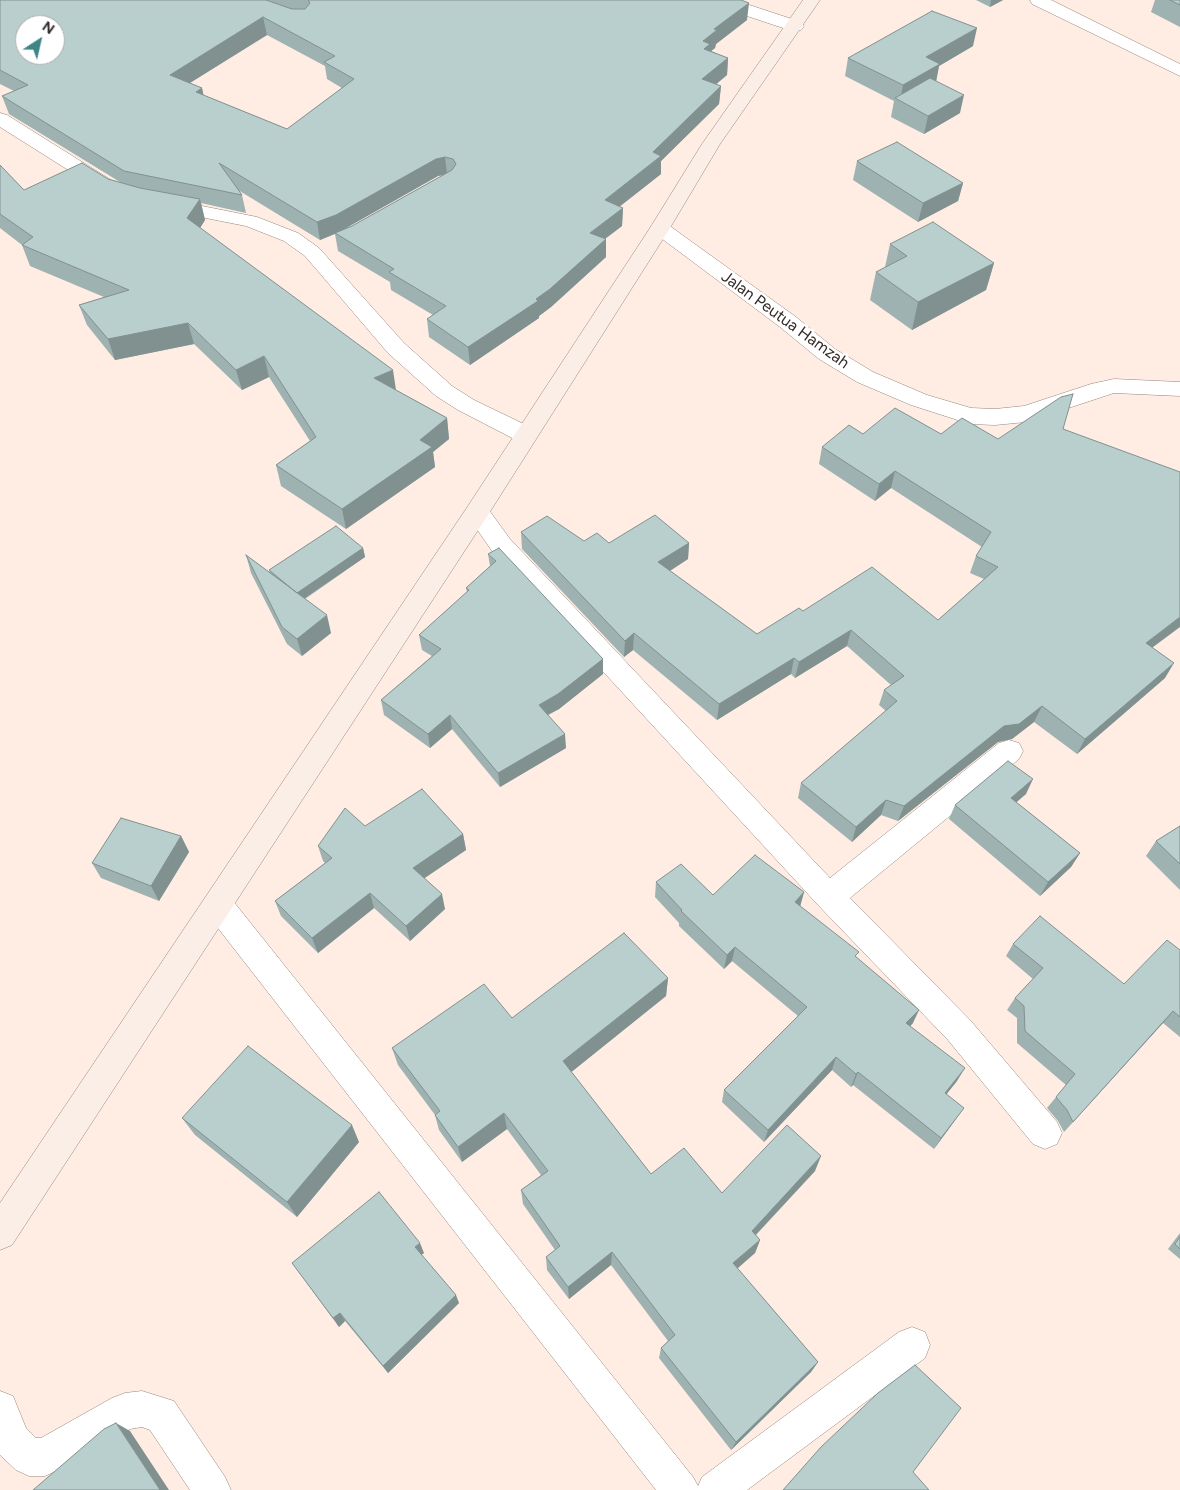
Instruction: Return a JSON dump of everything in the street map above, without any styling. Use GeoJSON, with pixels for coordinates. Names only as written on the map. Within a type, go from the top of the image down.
{"type":"FeatureCollection","features":[{"type":"Feature","properties":{"kind":"main road"},"geometry":{"type":"LineString","coordinates":[[0,1233],[477,512],[660,228],[711,144],[812,0]]}},
{"type":"Feature","properties":{"kind":"street"},"geometry":{"type":"LineString","coordinates":[[717,0],[795,26]]}},
{"type":"Feature","properties":{"kind":"street"},"geometry":{"type":"LineString","coordinates":[[1038,0],[1180,71]]}},
{"type":"Feature","properties":{"kind":"street"},"geometry":{"type":"LineString","coordinates":[[0,119],[122,194]]}},
{"type":"Feature","properties":{"kind":"street"},"geometry":{"type":"LineString","coordinates":[[146,201],[265,226],[321,248],[396,348],[444,391],[466,405],[526,435]]}},
{"type":"Feature","properties":{"kind":"street","name":"Jalan Peutua Hamzah"},"geometry":{"type":"LineString","coordinates":[[660,228],[788,322],[827,354],[865,377],[919,400],[970,416],[995,417],[1026,414],[1099,389],[1114,386],[1180,388]]}},
{"type":"Feature","properties":{"kind":"street"},"geometry":{"type":"LineString","coordinates":[[477,512],[501,546],[829,897],[959,1030],[1045,1133]]}},
{"type":"Feature","properties":{"kind":"street"},"geometry":{"type":"LineString","coordinates":[[829,897],[1009,752]]}},
{"type":"Feature","properties":{"kind":"street"},"geometry":{"type":"LineString","coordinates":[[218,905],[680,1490]]}},
{"type":"Feature","properties":{"kind":"street"},"geometry":{"type":"LineString","coordinates":[[714,1490],[912,1345]]}},
{"type":"Feature","properties":{"kind":"street"},"geometry":{"type":"LineString","coordinates":[[0,1409],[12,1441],[30,1457],[44,1457],[125,1411],[142,1409],[160,1414],[172,1426],[212,1490]]}},
{"type":"Feature","properties":{"kind":"building"},"geometry":{"type":"Polygon","coordinates":[[[0,0],[266,0],[292,9],[305,9],[310,3],[308,0],[741,0],[749,3],[714,29],[717,30],[703,41],[710,44],[704,49],[728,58],[702,79],[721,86],[653,152],[661,156],[605,200],[623,208],[590,233],[606,239],[550,289],[536,299],[538,301],[468,347],[427,319],[446,306],[389,272],[394,269],[335,233],[352,226],[452,170],[456,164],[453,159],[445,157],[436,159],[336,215],[317,222],[219,163],[242,195],[124,171],[2,96],[28,85],[0,70],[0,0]],[[263,17],[170,75],[202,88],[196,92],[287,129],[354,79],[324,62],[335,56],[263,17]]]}},
{"type":"Feature","properties":{"kind":"building"},"geometry":{"type":"Polygon","coordinates":[[[1170,0],[1180,0],[1180,5],[1170,0]]]}},
{"type":"Feature","properties":{"kind":"building"},"geometry":{"type":"Polygon","coordinates":[[[932,11],[977,28],[926,57],[940,64],[903,85],[848,58],[932,11]]]}},
{"type":"Feature","properties":{"kind":"building"},"geometry":{"type":"Polygon","coordinates":[[[930,78],[964,95],[928,116],[895,98],[930,78]]]}},
{"type":"Feature","properties":{"kind":"building"},"geometry":{"type":"Polygon","coordinates":[[[897,142],[963,183],[923,203],[857,161],[897,142]]]}},
{"type":"Feature","properties":{"kind":"building"},"geometry":{"type":"Polygon","coordinates":[[[82,163],[108,179],[140,188],[200,199],[187,218],[393,370],[374,378],[447,418],[420,440],[432,447],[342,509],[276,465],[316,437],[264,356],[236,370],[188,323],[108,339],[79,305],[129,290],[22,245],[33,237],[0,214],[0,165],[24,190],[82,163]]]}},
{"type":"Feature","properties":{"kind":"building"},"geometry":{"type":"Polygon","coordinates":[[[933,222],[994,263],[918,302],[876,272],[907,256],[890,244],[933,222]]]}},
{"type":"Feature","properties":{"kind":"building"},"geometry":{"type":"Polygon","coordinates":[[[1073,394],[1063,429],[1180,472],[1180,617],[1146,643],[1174,663],[1085,739],[1042,706],[1019,724],[1004,726],[904,806],[886,800],[856,827],[801,783],[897,701],[884,690],[904,676],[851,630],[799,662],[794,658],[719,704],[634,633],[625,641],[521,532],[547,516],[584,541],[597,533],[609,543],[655,515],[689,543],[658,562],[757,634],[799,608],[803,611],[872,567],[938,620],[998,567],[976,556],[991,532],[895,471],[879,484],[822,447],[849,425],[863,434],[895,408],[941,434],[962,418],[998,439],[1061,397],[1073,394]]]}},
{"type":"Feature","properties":{"kind":"building"},"geometry":{"type":"Polygon","coordinates":[[[336,526],[363,548],[297,593],[269,570],[336,526]]]}},
{"type":"Feature","properties":{"kind":"building"},"geometry":{"type":"Polygon","coordinates":[[[499,548],[603,659],[558,694],[539,705],[565,734],[498,773],[450,715],[428,734],[381,700],[441,649],[419,635],[469,590],[466,588],[496,561],[488,554],[499,548]]]}},
{"type":"Feature","properties":{"kind":"building"},"geometry":{"type":"Polygon","coordinates":[[[246,555],[327,615],[297,639],[282,627],[246,555]]]}},
{"type":"Feature","properties":{"kind":"building"},"geometry":{"type":"Polygon","coordinates":[[[1008,761],[1033,779],[1011,798],[1080,853],[1048,882],[955,805],[1008,761]]]}},
{"type":"Feature","properties":{"kind":"building"},"geometry":{"type":"Polygon","coordinates":[[[422,789],[463,834],[413,868],[442,894],[406,926],[370,893],[312,938],[275,901],[332,858],[318,846],[345,808],[365,826],[422,789]]]}},
{"type":"Feature","properties":{"kind":"building"},"geometry":{"type":"Polygon","coordinates":[[[121,818],[181,836],[151,886],[92,863],[121,818]]]}},
{"type":"Feature","properties":{"kind":"building"},"geometry":{"type":"Polygon","coordinates":[[[1180,826],[1180,864],[1156,841],[1180,826]]]}},
{"type":"Feature","properties":{"kind":"building"},"geometry":{"type":"Polygon","coordinates":[[[755,855],[804,892],[795,902],[859,952],[855,956],[919,1010],[906,1023],[965,1068],[945,1093],[964,1108],[941,1138],[858,1072],[856,1074],[836,1057],[768,1130],[724,1090],[807,1007],[735,947],[727,955],[681,911],[656,882],[681,864],[713,895],[755,855]]]}},
{"type":"Feature","properties":{"kind":"building"},"geometry":{"type":"Polygon","coordinates":[[[1040,916],[1124,984],[1167,940],[1180,950],[1180,1017],[1173,1011],[1073,1122],[1067,1110],[1056,1097],[1075,1074],[1025,1031],[1024,1006],[1015,998],[1043,968],[1013,944],[1040,916]]]}},
{"type":"Feature","properties":{"kind":"building"},"geometry":{"type":"Polygon","coordinates":[[[624,933],[668,978],[563,1061],[651,1174],[684,1148],[722,1193],[787,1125],[821,1156],[752,1231],[760,1240],[733,1263],[818,1362],[736,1442],[661,1348],[675,1335],[612,1252],[568,1287],[546,1257],[560,1246],[521,1190],[548,1171],[504,1113],[458,1147],[435,1115],[440,1111],[392,1048],[484,984],[512,1018],[624,933]]]}},
{"type":"Feature","properties":{"kind":"building"},"geometry":{"type":"Polygon","coordinates":[[[248,1046],[352,1125],[287,1202],[182,1118],[248,1046]]]}},
{"type":"Feature","properties":{"kind":"building"},"geometry":{"type":"Polygon","coordinates":[[[379,1192],[420,1243],[415,1247],[456,1295],[383,1366],[340,1313],[333,1318],[292,1263],[379,1192]]]}},
{"type":"Feature","properties":{"kind":"building"},"geometry":{"type":"Polygon","coordinates":[[[1180,1237],[1180,1249],[1175,1244],[1180,1237]]]}},
{"type":"Feature","properties":{"kind":"building"},"geometry":{"type":"Polygon","coordinates":[[[915,1365],[961,1408],[913,1472],[929,1490],[783,1490],[821,1447],[878,1393],[915,1365]]]}},
{"type":"Feature","properties":{"kind":"building"},"geometry":{"type":"Polygon","coordinates":[[[116,1423],[160,1490],[33,1490],[104,1429],[116,1423]]]}}]}
